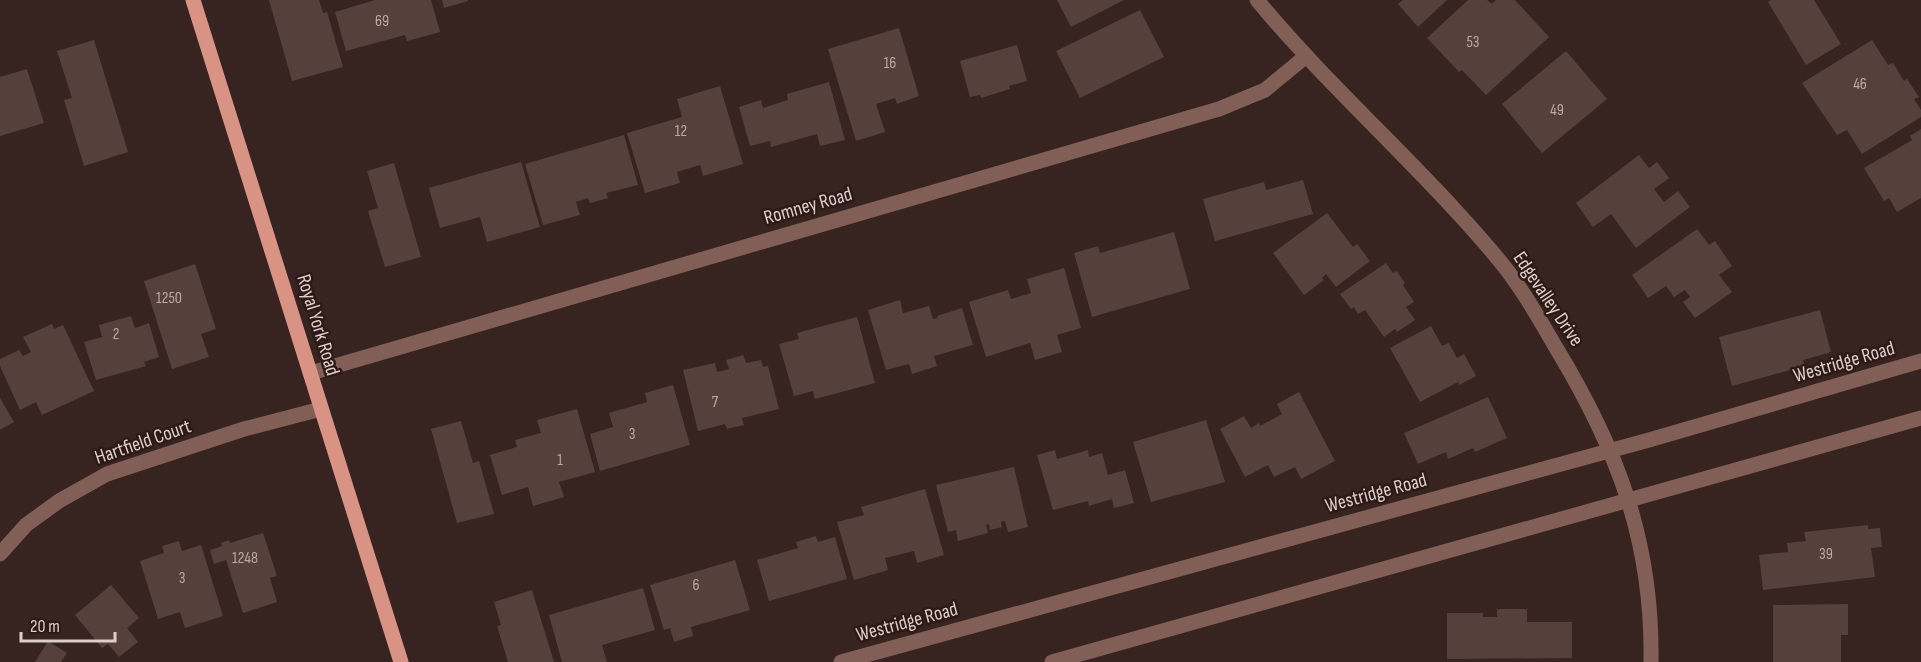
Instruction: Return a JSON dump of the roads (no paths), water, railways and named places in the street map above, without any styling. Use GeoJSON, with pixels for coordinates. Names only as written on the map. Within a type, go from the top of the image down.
{"type":"FeatureCollection","features":[{"type":"Feature","properties":{"kind":"main road","name":"Royal York Road"},"geometry":{"type":"LineString","coordinates":[[193,0],[401,662]]}},
{"type":"Feature","properties":{"kind":"street","name":"Edgevalley Drive"},"geometry":{"type":"LineString","coordinates":[[1257,0],[1305,57],[1458,212],[1516,282],[1582,391],[1611,450],[1638,530],[1652,631],[1651,662]]}},
{"type":"Feature","properties":{"kind":"street","name":"Romney Road"},"geometry":{"type":"LineString","coordinates":[[311,373],[1219,109],[1265,90],[1305,57]]}},
{"type":"Feature","properties":{"kind":"street","name":"Westridge Road"},"geometry":{"type":"LineString","coordinates":[[841,662],[1611,450],[1921,362]]}},
{"type":"Feature","properties":{"kind":"street","name":"Hartfield Court"},"geometry":{"type":"LineString","coordinates":[[0,554],[34,519],[59,501],[107,474],[244,429],[321,409]]}},
{"type":"Feature","properties":{"kind":"street"},"geometry":{"type":"LineString","coordinates":[[1052,662],[1921,418]]}}]}
